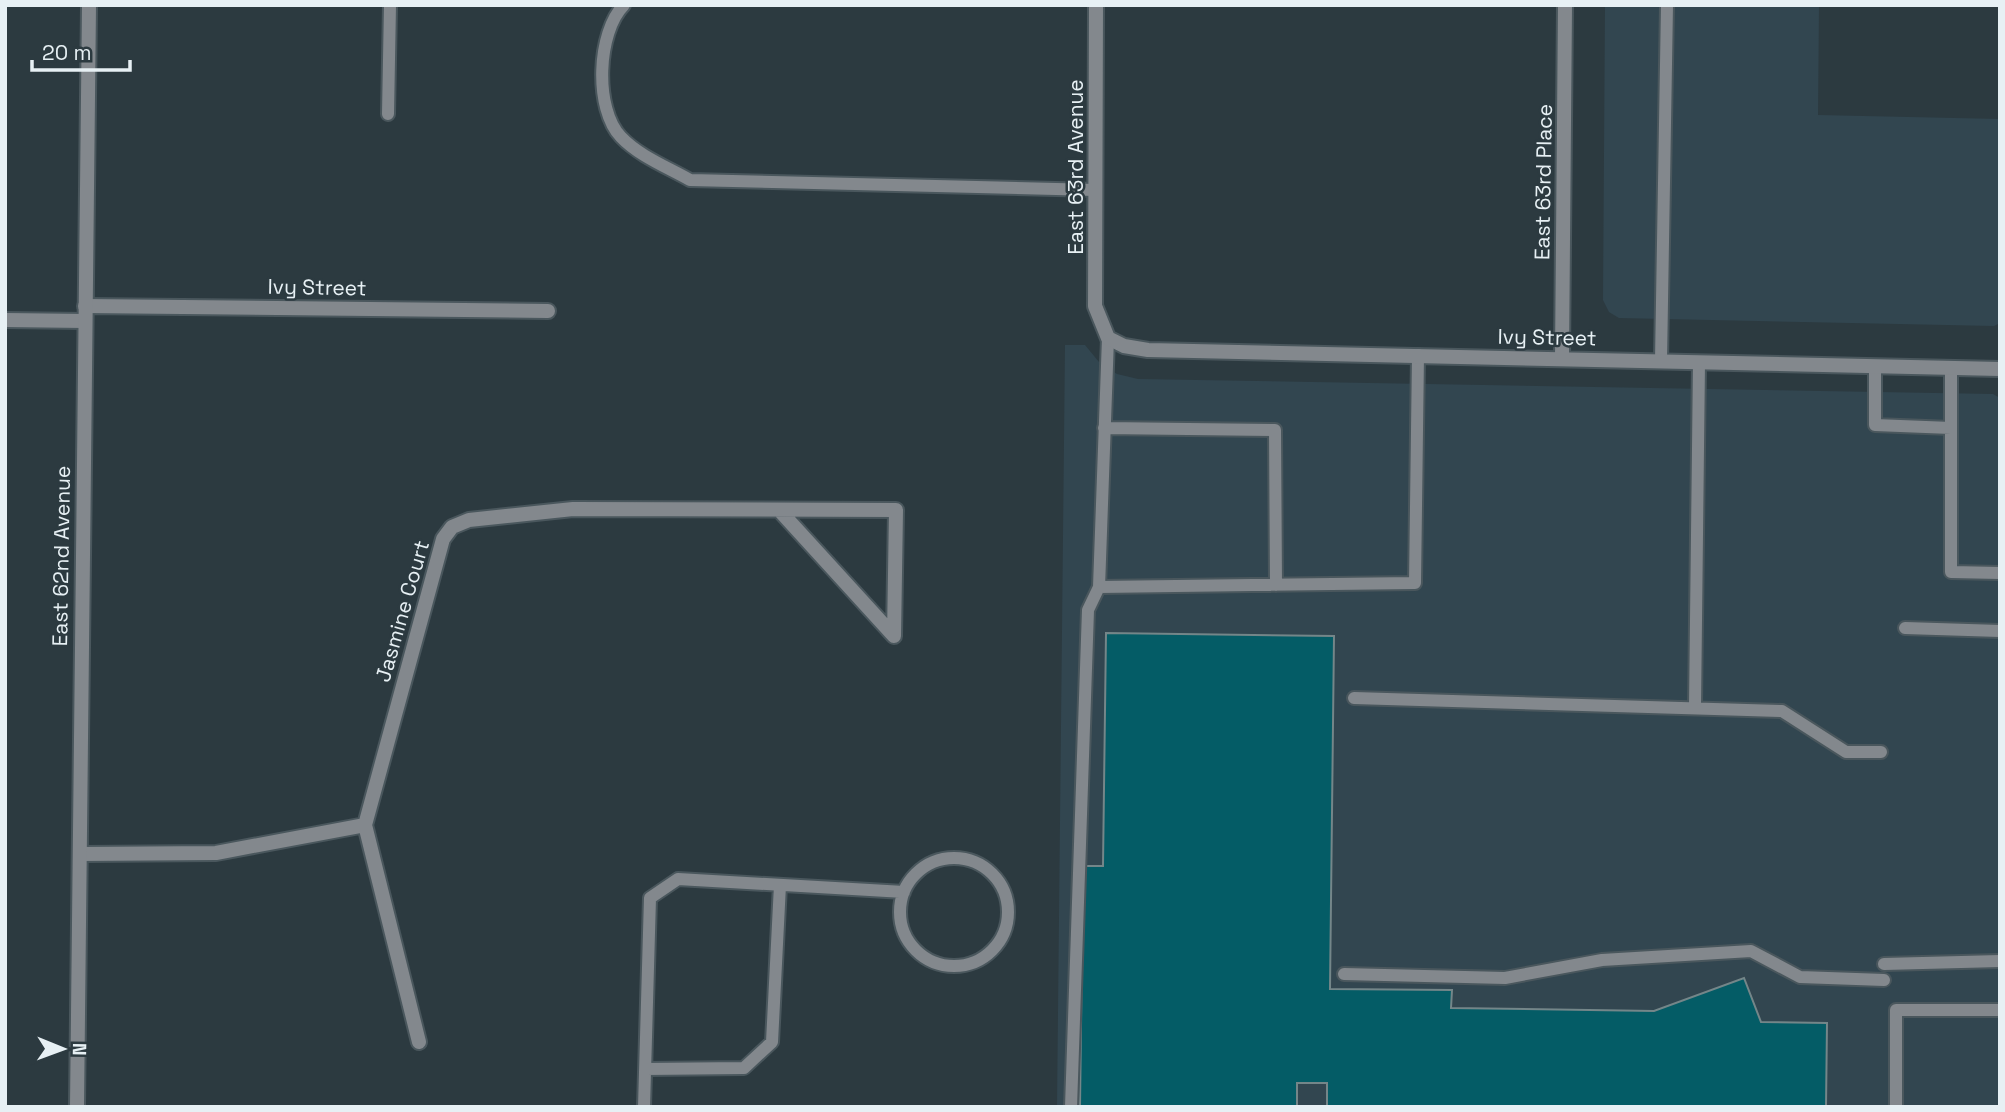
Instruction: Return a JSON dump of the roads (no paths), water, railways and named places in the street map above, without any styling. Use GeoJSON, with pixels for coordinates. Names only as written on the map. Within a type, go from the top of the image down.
{"type":"FeatureCollection","features":[{"type":"Feature","properties":{"kind":"street","name":"East 62nd Avenue"},"geometry":{"type":"LineString","coordinates":[[77,1107],[89,5]]}},
{"type":"Feature","properties":{"kind":"street","name":"East 63rd Avenue"},"geometry":{"type":"LineString","coordinates":[[1096,5],[1095,306],[1106,332]]}},
{"type":"Feature","properties":{"kind":"street","name":"East 63rd Place"},"geometry":{"type":"LineString","coordinates":[[1562,358],[1565,5]]}},
{"type":"Feature","properties":{"kind":"street","name":"Ivy Street"},"geometry":{"type":"LineString","coordinates":[[5,320],[85,313],[548,311]]}},
{"type":"Feature","properties":{"kind":"street","name":"Ivy Street"},"geometry":{"type":"LineString","coordinates":[[1106,332],[1124,346],[1148,350],[2000,369]]}},
{"type":"Feature","properties":{"kind":"street","name":"Jasmine Court"},"geometry":{"type":"LineString","coordinates":[[419,1042],[365,825],[443,538],[452,527],[469,520],[573,509],[781,512],[896,510],[894,636],[781,512]]}},
{"type":"Feature","properties":{"kind":"street"},"geometry":{"type":"LineString","coordinates":[[81,854],[216,853],[365,825]]}},
{"type":"Feature","properties":{"kind":"lane"},"geometry":{"type":"LineString","coordinates":[[388,114],[390,5]]}},
{"type":"Feature","properties":{"kind":"lane"},"geometry":{"type":"LineString","coordinates":[[624,5],[615,13],[603,53],[604,101],[610,124],[632,146],[690,180],[1096,190]]}},
{"type":"Feature","properties":{"kind":"lane"},"geometry":{"type":"LineString","coordinates":[[1661,361],[1667,5]]}},
{"type":"Feature","properties":{"kind":"lane"},"geometry":{"type":"LineString","coordinates":[[1071,1107],[1088,610],[1099,587],[1106,332]]}},
{"type":"Feature","properties":{"kind":"lane"},"geometry":{"type":"LineString","coordinates":[[1099,587],[1415,583],[1418,355]]}},
{"type":"Feature","properties":{"kind":"lane"},"geometry":{"type":"LineString","coordinates":[[1695,707],[1699,362]]}},
{"type":"Feature","properties":{"kind":"lane"},"geometry":{"type":"LineString","coordinates":[[1875,366],[1875,425],[1951,428]]}},
{"type":"Feature","properties":{"kind":"lane"},"geometry":{"type":"LineString","coordinates":[[1951,368],[1951,572],[2000,573]]}},
{"type":"Feature","properties":{"kind":"lane"},"geometry":{"type":"LineString","coordinates":[[1104,428],[1275,430],[1276,585]]}},
{"type":"Feature","properties":{"kind":"lane"},"geometry":{"type":"LineString","coordinates":[[1905,628],[2000,631]]}},
{"type":"Feature","properties":{"kind":"lane"},"geometry":{"type":"LineString","coordinates":[[1354,698],[1782,711],[1846,752],[1881,752]]}},
{"type":"Feature","properties":{"kind":"lane"},"geometry":{"type":"LineString","coordinates":[[945,859],[976,863],[989,872],[1003,891],[1008,914],[1005,930],[997,945],[986,956],[955,967],[939,964],[924,957],[911,945],[902,928],[900,910],[904,892],[914,876],[928,864],[945,859]]}},
{"type":"Feature","properties":{"kind":"lane"},"geometry":{"type":"LineString","coordinates":[[644,1107],[650,898],[678,879],[904,892]]}},
{"type":"Feature","properties":{"kind":"lane"},"geometry":{"type":"LineString","coordinates":[[645,1069],[744,1068],[772,1042],[780,885]]}},
{"type":"Feature","properties":{"kind":"lane"},"geometry":{"type":"LineString","coordinates":[[1344,974],[1505,978],[1602,960],[1751,951],[1800,977],[1884,980]]}},
{"type":"Feature","properties":{"kind":"lane"},"geometry":{"type":"LineString","coordinates":[[1884,964],[2000,961]]}},
{"type":"Feature","properties":{"kind":"lane"},"geometry":{"type":"LineString","coordinates":[[1896,1107],[1896,1010],[2000,1010]]}}]}
